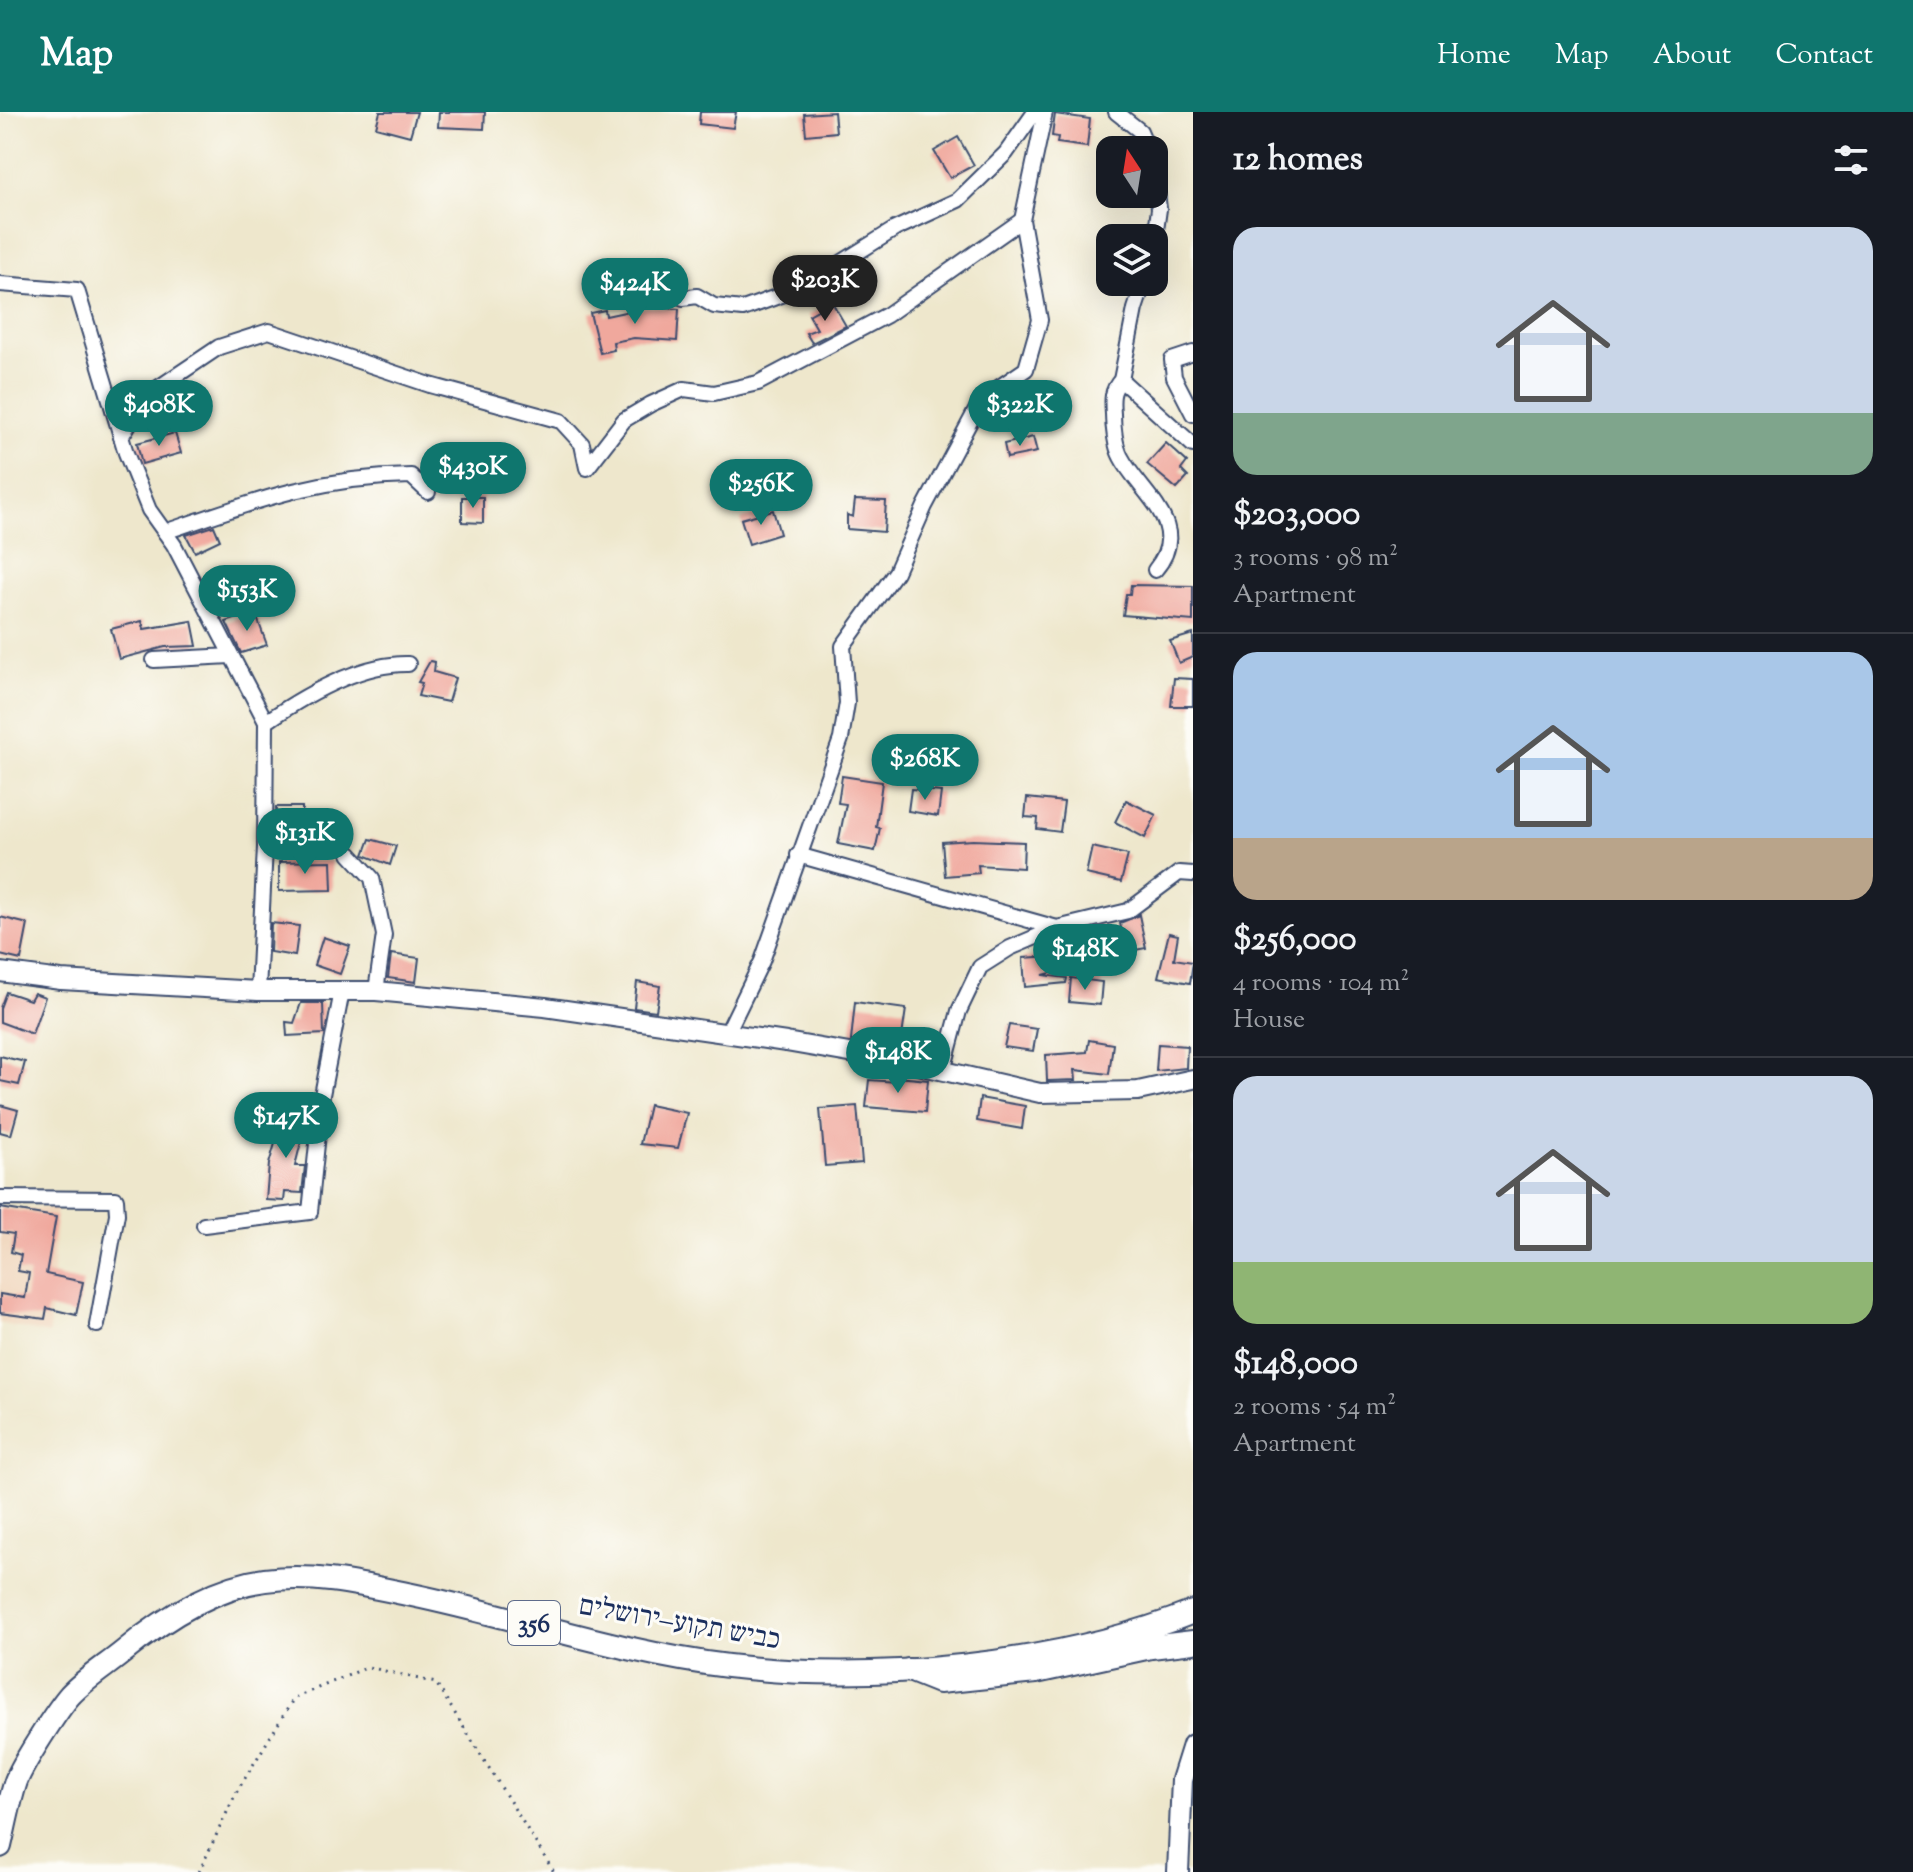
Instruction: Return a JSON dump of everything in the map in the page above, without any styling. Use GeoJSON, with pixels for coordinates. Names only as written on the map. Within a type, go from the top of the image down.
{"type":"FeatureCollection","features":[{"type":"Feature","properties":{"kind":"main road","name":"כביש תקוע–ירושלים"},"geometry":{"type":"LineString","coordinates":[[0,1846],[17,1779],[70,1695],[143,1636],[189,1607],[264,1580],[337,1579],[476,1608],[618,1645],[725,1666],[804,1673],[908,1669],[1076,1649],[1155,1627],[1193,1612]]}},
{"type":"Feature","properties":{"kind":"main road"},"geometry":{"type":"LineString","coordinates":[[908,1669],[939,1682],[1036,1672],[1151,1647],[1193,1642]]}},
{"type":"Feature","properties":{"kind":"main road"},"geometry":{"type":"LineString","coordinates":[[1178,1872],[1182,1780],[1193,1745]]}},
{"type":"Feature","properties":{"kind":"street"},"geometry":{"type":"LineString","coordinates":[[661,287],[683,298],[697,296],[714,306],[743,309],[801,288],[895,229],[958,200],[1006,153],[1035,112]]}},
{"type":"Feature","properties":{"kind":"street"},"geometry":{"type":"LineString","coordinates":[[727,1033],[762,961],[841,739],[847,703],[843,646],[896,572],[925,506],[982,399],[1026,369],[1040,320],[1022,220],[1045,112]]}},
{"type":"Feature","properties":{"kind":"street"},"geometry":{"type":"LineString","coordinates":[[1116,112],[1142,136]]}},
{"type":"Feature","properties":{"kind":"street"},"geometry":{"type":"LineString","coordinates":[[121,437],[146,396],[219,347],[269,331],[430,385],[561,421],[582,444],[587,468],[624,420],[651,404],[684,389],[714,393],[758,383],[887,315],[1022,220]]}},
{"type":"Feature","properties":{"kind":"street"},"geometry":{"type":"LineString","coordinates":[[0,284],[77,290],[121,437],[149,510],[165,532],[266,722],[265,847],[258,991]]}},
{"type":"Feature","properties":{"kind":"street"},"geometry":{"type":"LineString","coordinates":[[1139,296],[1121,380],[1114,387],[1112,399],[1121,456],[1153,495],[1173,531],[1173,545],[1167,559],[1155,570]]}},
{"type":"Feature","properties":{"kind":"street"},"geometry":{"type":"LineString","coordinates":[[1193,353],[1172,360],[1174,377],[1193,414]]}},
{"type":"Feature","properties":{"kind":"street"},"geometry":{"type":"LineString","coordinates":[[1121,380],[1193,445]]}},
{"type":"Feature","properties":{"kind":"street"},"geometry":{"type":"LineString","coordinates":[[165,532],[277,493],[348,478],[411,476],[428,492]]}},
{"type":"Feature","properties":{"kind":"street"},"geometry":{"type":"LineString","coordinates":[[154,660],[231,656]]}},
{"type":"Feature","properties":{"kind":"street"},"geometry":{"type":"LineString","coordinates":[[266,722],[287,707],[367,670],[386,664],[408,664]]}},
{"type":"Feature","properties":{"kind":"street"},"geometry":{"type":"LineString","coordinates":[[350,854],[372,878],[384,935],[376,991]]}},
{"type":"Feature","properties":{"kind":"street"},"geometry":{"type":"LineString","coordinates":[[798,855],[908,883],[1057,928]]}},
{"type":"Feature","properties":{"kind":"street"},"geometry":{"type":"LineString","coordinates":[[943,1071],[959,1011],[980,967],[1010,948],[1057,928],[1128,911],[1179,873],[1193,874]]}},
{"type":"Feature","properties":{"kind":"street"},"geometry":{"type":"LineString","coordinates":[[0,972],[61,980],[258,991],[376,991],[545,1007],[727,1033],[943,1071],[1040,1093],[1138,1091],[1193,1079]]}},
{"type":"Feature","properties":{"kind":"street"},"geometry":{"type":"LineString","coordinates":[[204,1225],[310,1212],[322,1095],[342,991]]}},
{"type":"Feature","properties":{"kind":"street"},"geometry":{"type":"LineString","coordinates":[[0,1198],[116,1199],[117,1214],[97,1325]]}},
{"type":"Feature","properties":{"kind":"path"},"geometry":{"type":"LineString","coordinates":[[199,1872],[236,1793],[294,1698],[368,1667],[436,1683],[554,1872]]}},
{"type":"Feature","properties":{"kind":"shaded area"},"geometry":{"type":"Polygon","coordinates":[[[57,1208],[49,1334],[0,1323],[0,1209],[57,1208]]]}},
{"type":"Feature","properties":{"kind":"building"},"geometry":{"type":"Polygon","coordinates":[[[380,112],[417,112],[410,136],[376,127],[380,112]]]}},
{"type":"Feature","properties":{"kind":"building"},"geometry":{"type":"Polygon","coordinates":[[[439,112],[485,112],[484,129],[438,127],[439,112]]]}},
{"type":"Feature","properties":{"kind":"building"},"geometry":{"type":"Polygon","coordinates":[[[700,112],[736,112],[733,128],[699,124],[700,112]]]}},
{"type":"Feature","properties":{"kind":"building"},"geometry":{"type":"Polygon","coordinates":[[[834,112],[836,132],[806,135],[804,114],[834,112]]]}},
{"type":"Feature","properties":{"kind":"building"},"geometry":{"type":"Polygon","coordinates":[[[1055,114],[1090,119],[1087,147],[1057,143],[1058,137],[1052,136],[1055,114]]]}},
{"type":"Feature","properties":{"kind":"building"},"geometry":{"type":"Polygon","coordinates":[[[958,137],[974,165],[950,178],[934,151],[958,137]]]}},
{"type":"Feature","properties":{"kind":"building"},"geometry":{"type":"Polygon","coordinates":[[[832,302],[846,326],[812,343],[806,333],[817,329],[809,315],[832,302]]]}},
{"type":"Feature","properties":{"kind":"building"},"geometry":{"type":"Polygon","coordinates":[[[648,307],[679,309],[677,341],[634,338],[613,342],[614,350],[600,353],[590,313],[605,310],[606,316],[648,307]]]}},
{"type":"Feature","properties":{"kind":"building"},"geometry":{"type":"Polygon","coordinates":[[[175,433],[181,453],[142,464],[137,443],[175,433]]]}},
{"type":"Feature","properties":{"kind":"building"},"geometry":{"type":"Polygon","coordinates":[[[1033,437],[1037,452],[1007,458],[1004,444],[1033,437]]]}},
{"type":"Feature","properties":{"kind":"building"},"geometry":{"type":"Polygon","coordinates":[[[1166,443],[1187,462],[1181,470],[1188,477],[1177,489],[1147,464],[1166,443]]]}},
{"type":"Feature","properties":{"kind":"building"},"geometry":{"type":"Polygon","coordinates":[[[462,497],[483,497],[483,523],[462,522],[462,497]]]}},
{"type":"Feature","properties":{"kind":"building"},"geometry":{"type":"Polygon","coordinates":[[[855,500],[886,501],[884,532],[847,529],[847,515],[853,517],[855,500]]]}},
{"type":"Feature","properties":{"kind":"building"},"geometry":{"type":"Polygon","coordinates":[[[773,510],[780,534],[749,544],[741,519],[773,510]]]}},
{"type":"Feature","properties":{"kind":"building"},"geometry":{"type":"Polygon","coordinates":[[[214,526],[220,540],[195,552],[186,535],[214,526]]]}},
{"type":"Feature","properties":{"kind":"building"},"geometry":{"type":"Polygon","coordinates":[[[1131,585],[1193,586],[1193,621],[1123,615],[1126,594],[1130,594],[1131,585]]]}},
{"type":"Feature","properties":{"kind":"building"},"geometry":{"type":"Polygon","coordinates":[[[255,612],[267,645],[241,653],[226,622],[255,612]]]}},
{"type":"Feature","properties":{"kind":"building"},"geometry":{"type":"Polygon","coordinates":[[[142,621],[144,629],[192,621],[197,646],[165,647],[119,659],[111,629],[142,621]]]}},
{"type":"Feature","properties":{"kind":"building"},"geometry":{"type":"Polygon","coordinates":[[[1193,634],[1193,657],[1179,663],[1170,641],[1193,634]]]}},
{"type":"Feature","properties":{"kind":"building"},"geometry":{"type":"Polygon","coordinates":[[[430,661],[435,662],[434,672],[455,678],[448,702],[418,696],[422,683],[418,682],[430,661]]]}},
{"type":"Feature","properties":{"kind":"building"},"geometry":{"type":"Polygon","coordinates":[[[1174,678],[1193,679],[1193,706],[1171,706],[1174,678]]]}},
{"type":"Feature","properties":{"kind":"building"},"geometry":{"type":"Polygon","coordinates":[[[842,776],[882,782],[876,827],[880,828],[875,851],[838,844],[846,804],[838,803],[842,776]]]}},
{"type":"Feature","properties":{"kind":"building"},"geometry":{"type":"Polygon","coordinates":[[[911,789],[941,792],[938,816],[908,811],[911,789]]]}},
{"type":"Feature","properties":{"kind":"building"},"geometry":{"type":"Polygon","coordinates":[[[1027,798],[1064,802],[1060,832],[1037,829],[1038,818],[1025,817],[1027,798]]]}},
{"type":"Feature","properties":{"kind":"building"},"geometry":{"type":"Polygon","coordinates":[[[1126,800],[1156,815],[1145,838],[1115,822],[1126,800]]]}},
{"type":"Feature","properties":{"kind":"building"},"geometry":{"type":"Polygon","coordinates":[[[276,807],[302,807],[302,834],[277,835],[276,807]]]}},
{"type":"Feature","properties":{"kind":"building"},"geometry":{"type":"Polygon","coordinates":[[[370,839],[396,846],[390,865],[364,855],[370,839]]]}},
{"type":"Feature","properties":{"kind":"building"},"geometry":{"type":"Polygon","coordinates":[[[942,842],[1024,842],[1023,868],[978,865],[979,873],[945,876],[942,842]]]}},
{"type":"Feature","properties":{"kind":"building"},"geometry":{"type":"Polygon","coordinates":[[[1092,847],[1128,855],[1121,882],[1086,874],[1092,847]]]}},
{"type":"Feature","properties":{"kind":"building"},"geometry":{"type":"Polygon","coordinates":[[[331,861],[332,890],[279,891],[279,862],[331,861]]]}},
{"type":"Feature","properties":{"kind":"building"},"geometry":{"type":"Polygon","coordinates":[[[1139,915],[1146,948],[1108,955],[1109,961],[1077,968],[1070,941],[1121,928],[1120,923],[1139,915]]]}},
{"type":"Feature","properties":{"kind":"building"},"geometry":{"type":"Polygon","coordinates":[[[0,917],[28,924],[21,960],[0,955],[0,917]]]}},
{"type":"Feature","properties":{"kind":"building"},"geometry":{"type":"Polygon","coordinates":[[[271,923],[299,926],[295,956],[270,952],[271,923]]]}},
{"type":"Feature","properties":{"kind":"building"},"geometry":{"type":"Polygon","coordinates":[[[1169,933],[1178,935],[1174,959],[1193,962],[1190,983],[1158,977],[1169,933]]]}},
{"type":"Feature","properties":{"kind":"building"},"geometry":{"type":"Polygon","coordinates":[[[323,937],[350,946],[340,974],[314,965],[323,937]]]}},
{"type":"Feature","properties":{"kind":"building"},"geometry":{"type":"Polygon","coordinates":[[[391,954],[419,958],[416,982],[388,978],[391,954]]]}},
{"type":"Feature","properties":{"kind":"building"},"geometry":{"type":"Polygon","coordinates":[[[1052,956],[1055,972],[1043,975],[1067,978],[1066,983],[1025,987],[1023,958],[1052,956]]]}},
{"type":"Feature","properties":{"kind":"building"},"geometry":{"type":"Polygon","coordinates":[[[1071,978],[1102,982],[1100,1005],[1069,1002],[1071,978]]]}},
{"type":"Feature","properties":{"kind":"building"},"geometry":{"type":"Polygon","coordinates":[[[637,982],[660,986],[656,1011],[634,1008],[637,982]]]}},
{"type":"Feature","properties":{"kind":"building"},"geometry":{"type":"Polygon","coordinates":[[[6,992],[30,1000],[34,993],[45,997],[32,1034],[0,1022],[0,1008],[6,992]]]}},
{"type":"Feature","properties":{"kind":"building"},"geometry":{"type":"Polygon","coordinates":[[[855,1002],[906,1009],[900,1050],[851,1041],[855,1002]]]}},
{"type":"Feature","properties":{"kind":"building"},"geometry":{"type":"Polygon","coordinates":[[[301,1003],[323,1003],[324,1034],[287,1036],[286,1022],[294,1023],[301,1003]]]}},
{"type":"Feature","properties":{"kind":"building"},"geometry":{"type":"Polygon","coordinates":[[[1009,1025],[1037,1029],[1033,1051],[1004,1047],[1009,1025]]]}},
{"type":"Feature","properties":{"kind":"building"},"geometry":{"type":"Polygon","coordinates":[[[1089,1040],[1113,1044],[1109,1074],[1075,1070],[1076,1080],[1047,1081],[1046,1055],[1087,1052],[1089,1040]]]}},
{"type":"Feature","properties":{"kind":"building"},"geometry":{"type":"Polygon","coordinates":[[[1158,1044],[1187,1046],[1186,1068],[1156,1071],[1158,1044]]]}},
{"type":"Feature","properties":{"kind":"building"},"geometry":{"type":"Polygon","coordinates":[[[0,1056],[25,1062],[19,1085],[0,1081],[0,1056]]]}},
{"type":"Feature","properties":{"kind":"building"},"geometry":{"type":"Polygon","coordinates":[[[897,1077],[928,1080],[925,1112],[866,1107],[869,1080],[897,1082],[897,1077]]]}},
{"type":"Feature","properties":{"kind":"building"},"geometry":{"type":"Polygon","coordinates":[[[980,1098],[1025,1106],[1022,1129],[977,1121],[980,1098]]]}},
{"type":"Feature","properties":{"kind":"building"},"geometry":{"type":"Polygon","coordinates":[[[0,1105],[18,1110],[11,1135],[0,1132],[0,1105]]]}},
{"type":"Feature","properties":{"kind":"building"},"geometry":{"type":"Polygon","coordinates":[[[649,1105],[687,1113],[678,1148],[640,1144],[649,1105]]]}},
{"type":"Feature","properties":{"kind":"building"},"geometry":{"type":"Polygon","coordinates":[[[857,1106],[862,1163],[825,1166],[820,1109],[857,1106]]]}},
{"type":"Feature","properties":{"kind":"building"},"geometry":{"type":"Polygon","coordinates":[[[284,1113],[307,1118],[295,1166],[305,1166],[302,1193],[285,1192],[284,1201],[266,1200],[269,1164],[284,1113]]]}},
{"type":"Feature","properties":{"kind":"building"},"geometry":{"type":"Polygon","coordinates":[[[0,1208],[56,1217],[46,1274],[83,1282],[76,1315],[47,1308],[45,1319],[0,1313],[0,1294],[25,1298],[29,1273],[18,1271],[21,1255],[11,1252],[14,1234],[0,1232],[0,1208]]]}}]}
